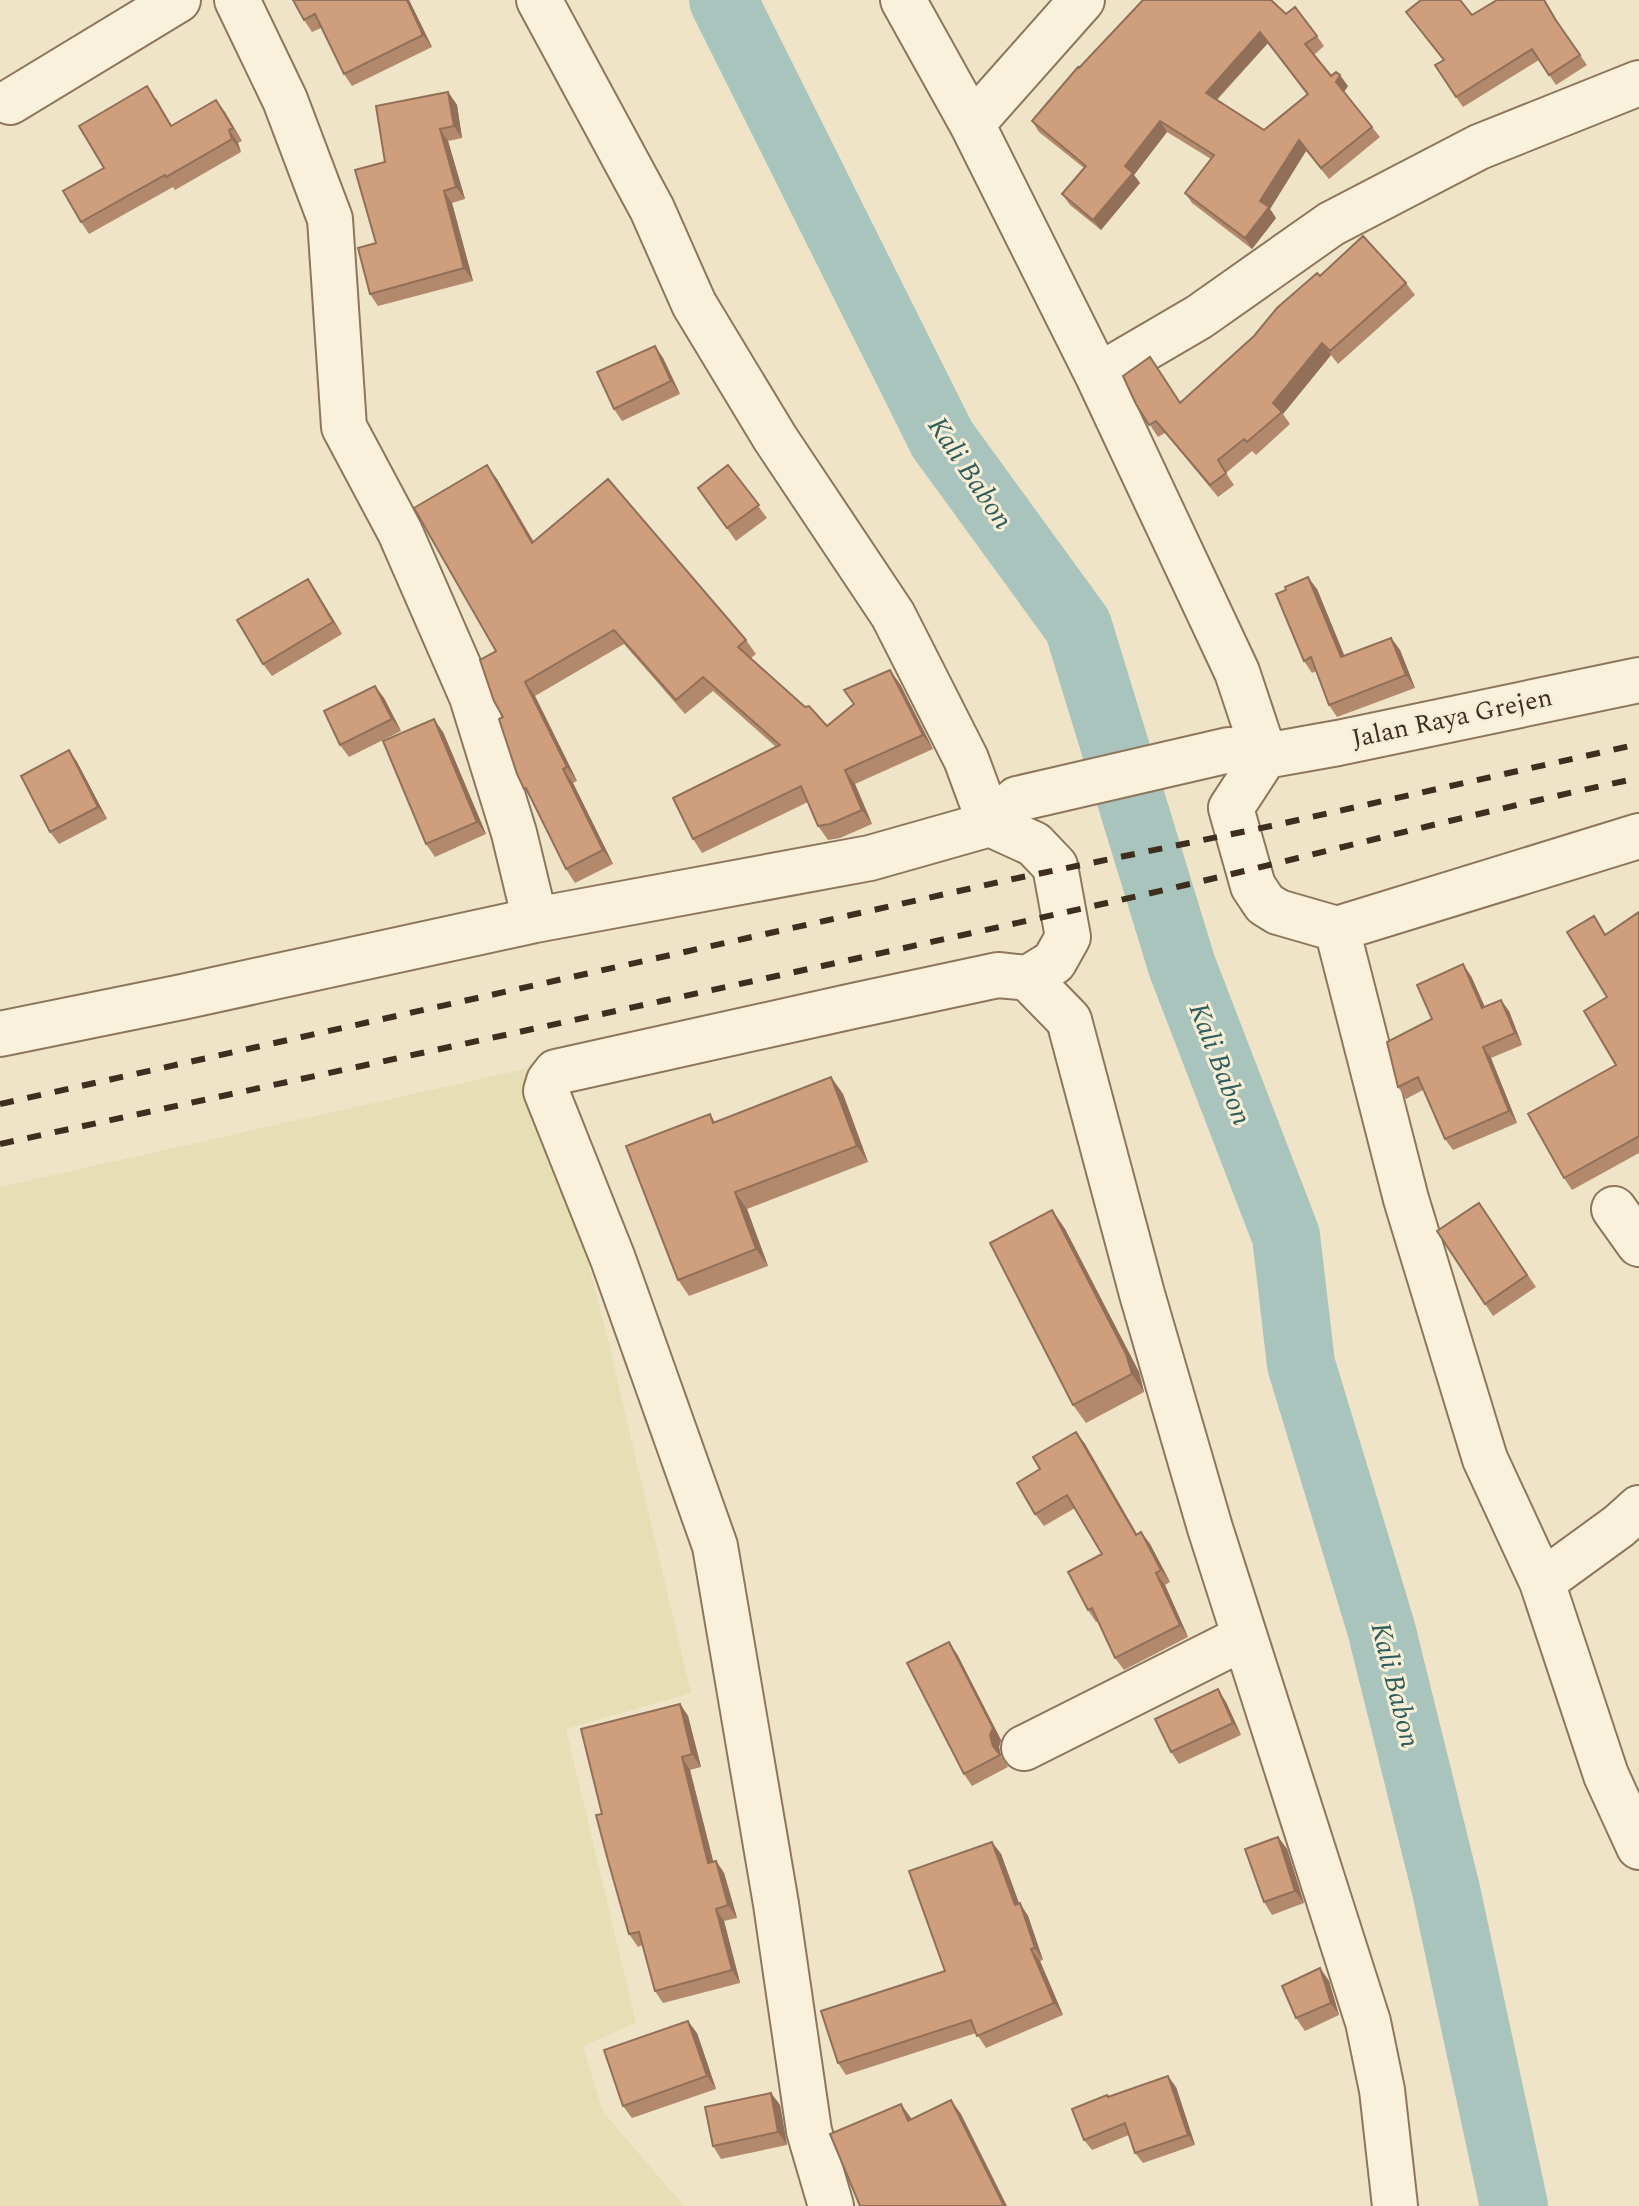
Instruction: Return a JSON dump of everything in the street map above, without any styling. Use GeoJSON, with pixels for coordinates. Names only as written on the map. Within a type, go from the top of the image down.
{"type":"FeatureCollection","features":[{"type":"Feature","properties":{"kind":"street"},"geometry":{"type":"LineString","coordinates":[[10,102],[178,0]]}},
{"type":"Feature","properties":{"kind":"street"},"geometry":{"type":"LineString","coordinates":[[237,0],[285,100],[330,219],[344,427],[400,532],[472,697],[514,833],[535,920]]}},
{"type":"Feature","properties":{"kind":"street"},"geometry":{"type":"LineString","coordinates":[[539,0],[652,209],[694,304],[775,438],[893,615],[966,759],[1004,811],[1055,866],[1068,937],[1054,962],[1028,978],[998,975],[556,1072],[546,1091],[613,1259],[715,1546],[776,1904],[809,2131],[831,2206]]}},
{"type":"Feature","properties":{"kind":"street"},"geometry":{"type":"LineString","coordinates":[[903,0],[972,124],[1098,376],[1237,672],[1247,753],[1231,808],[1253,886],[1265,904],[1278,912],[1337,929],[1639,836]]}},
{"type":"Feature","properties":{"kind":"street"},"geometry":{"type":"LineString","coordinates":[[972,124],[1082,0]]}},
{"type":"Feature","properties":{"kind":"street"},"geometry":{"type":"LineString","coordinates":[[1098,376],[1199,317],[1331,224],[1479,147],[1639,83]]}},
{"type":"Feature","properties":{"kind":"street","name":"Jalan Raya Grejen"},"geometry":{"type":"LineString","coordinates":[[0,1034],[535,920],[870,858],[1004,811],[1247,753],[1338,743],[1639,680]]}},
{"type":"Feature","properties":{"kind":"street"},"geometry":{"type":"LineString","coordinates":[[1337,929],[1406,1199],[1485,1459],[1542,1582],[1622,1770],[1639,1847]]}},
{"type":"Feature","properties":{"kind":"street"},"geometry":{"type":"LineString","coordinates":[[1028,978],[1069,1020],[1142,1294],[1210,1528],[1368,2022],[1382,2090],[1382,2200]]}},
{"type":"Feature","properties":{"kind":"street"},"geometry":{"type":"LineString","coordinates":[[1542,1582],[1639,1508]]}},
{"type":"Feature","properties":{"kind":"street"},"geometry":{"type":"LineString","coordinates":[[1024,1748],[1245,1637]]}},
{"type":"Feature","properties":{"kind":"shaded area"},"geometry":{"type":"Polygon","coordinates":[[[538,1066],[606,1332],[691,1693],[566,1729],[636,2023],[583,2046],[603,2112],[684,2206],[0,2206],[0,1187],[538,1066]]]}},
{"type":"Feature","properties":{"kind":"building"},"geometry":{"type":"Polygon","coordinates":[[[293,0],[407,0],[423,35],[344,74],[315,14],[304,20],[293,0]]]}},
{"type":"Feature","properties":{"kind":"building"},"geometry":{"type":"Polygon","coordinates":[[[1143,0],[1271,0],[1286,14],[1295,7],[1317,36],[1305,44],[1331,76],[1336,72],[1340,75],[1336,82],[1372,127],[1321,168],[1299,140],[1260,201],[1269,207],[1245,238],[1185,193],[1214,155],[1160,121],[1125,166],[1133,173],[1093,220],[1062,194],[1086,166],[1032,121],[1143,0]],[[1260,32],[1206,93],[1264,130],[1308,94],[1260,32]]]}},
{"type":"Feature","properties":{"kind":"building"},"geometry":{"type":"Polygon","coordinates":[[[1421,0],[1460,0],[1472,15],[1497,0],[1544,0],[1580,55],[1549,75],[1532,49],[1456,97],[1435,65],[1444,60],[1406,12],[1421,0]]]}},
{"type":"Feature","properties":{"kind":"building"},"geometry":{"type":"Polygon","coordinates":[[[147,86],[171,126],[216,100],[233,128],[229,130],[232,139],[81,222],[63,191],[104,168],[79,126],[147,86]]]}},
{"type":"Feature","properties":{"kind":"building"},"geometry":{"type":"Polygon","coordinates":[[[448,92],[454,126],[440,129],[456,187],[444,191],[464,268],[370,294],[358,248],[376,243],[355,170],[385,162],[376,106],[448,92]]]}},
{"type":"Feature","properties":{"kind":"building"},"geometry":{"type":"Polygon","coordinates":[[[1363,236],[1406,283],[1330,351],[1322,343],[1273,403],[1282,412],[1247,442],[1244,439],[1218,460],[1226,473],[1210,485],[1156,421],[1149,425],[1123,376],[1150,357],[1180,403],[1254,336],[1277,308],[1317,273],[1320,276],[1363,236]]]}},
{"type":"Feature","properties":{"kind":"building"},"geometry":{"type":"Polygon","coordinates":[[[655,346],[671,381],[614,409],[597,372],[655,346]]]}},
{"type":"Feature","properties":{"kind":"building"},"geometry":{"type":"Polygon","coordinates":[[[487,465],[532,543],[608,479],[746,640],[738,647],[805,707],[809,706],[827,726],[854,704],[844,690],[890,670],[923,735],[845,770],[862,810],[818,826],[801,786],[693,839],[673,798],[780,745],[703,677],[676,700],[614,630],[525,682],[603,850],[566,869],[517,774],[499,719],[503,717],[480,660],[496,651],[414,508],[487,465]]]}},
{"type":"Feature","properties":{"kind":"building"},"geometry":{"type":"Polygon","coordinates":[[[728,465],[759,505],[727,528],[698,488],[728,465]]]}},
{"type":"Feature","properties":{"kind":"building"},"geometry":{"type":"Polygon","coordinates":[[[1308,577],[1341,657],[1391,638],[1406,675],[1329,705],[1311,657],[1304,661],[1276,594],[1308,577]]]}},
{"type":"Feature","properties":{"kind":"building"},"geometry":{"type":"Polygon","coordinates":[[[308,579],[333,622],[263,664],[237,620],[308,579]]]}},
{"type":"Feature","properties":{"kind":"building"},"geometry":{"type":"Polygon","coordinates":[[[375,686],[392,719],[340,745],[324,711],[375,686]]]}},
{"type":"Feature","properties":{"kind":"building"},"geometry":{"type":"Polygon","coordinates":[[[434,719],[477,822],[426,844],[383,741],[434,719]]]}},
{"type":"Feature","properties":{"kind":"building"},"geometry":{"type":"Polygon","coordinates":[[[69,750],[98,807],[50,832],[21,776],[69,750]]]}},
{"type":"Feature","properties":{"kind":"building"},"geometry":{"type":"Polygon","coordinates":[[[1639,912],[1639,1136],[1564,1178],[1528,1114],[1616,1065],[1584,1011],[1607,997],[1567,932],[1594,916],[1605,935],[1639,912]]]}},
{"type":"Feature","properties":{"kind":"building"},"geometry":{"type":"Polygon","coordinates":[[[1463,964],[1482,1008],[1501,1000],[1515,1033],[1483,1047],[1509,1111],[1445,1139],[1418,1077],[1398,1087],[1387,1042],[1432,1019],[1417,985],[1463,964]]]}},
{"type":"Feature","properties":{"kind":"building"},"geometry":{"type":"Polygon","coordinates":[[[831,1077],[857,1146],[735,1192],[756,1249],[678,1280],[626,1146],[710,1114],[713,1123],[831,1077]]]}},
{"type":"Feature","properties":{"kind":"building"},"geometry":{"type":"Polygon","coordinates":[[[1479,1203],[1527,1275],[1485,1304],[1437,1231],[1479,1203]]]}},
{"type":"Feature","properties":{"kind":"building"},"geometry":{"type":"Polygon","coordinates":[[[1052,1210],[1126,1354],[1132,1374],[1073,1405],[990,1243],[1052,1210]]]}},
{"type":"Feature","properties":{"kind":"building"},"geometry":{"type":"Polygon","coordinates":[[[1076,1432],[1136,1535],[1141,1532],[1161,1570],[1156,1573],[1180,1625],[1115,1658],[1092,1608],[1088,1610],[1068,1572],[1102,1554],[1067,1495],[1035,1514],[1017,1483],[1040,1469],[1033,1457],[1076,1432]]]}},
{"type":"Feature","properties":{"kind":"building"},"geometry":{"type":"Polygon","coordinates":[[[949,1642],[993,1728],[990,1735],[1000,1755],[964,1774],[907,1663],[949,1642]]]}},
{"type":"Feature","properties":{"kind":"building"},"geometry":{"type":"Polygon","coordinates":[[[1218,1689],[1233,1723],[1171,1752],[1155,1719],[1218,1689]]]}},
{"type":"Feature","properties":{"kind":"building"},"geometry":{"type":"Polygon","coordinates":[[[680,1704],[692,1754],[682,1757],[708,1863],[716,1861],[728,1905],[716,1909],[732,1970],[655,1991],[639,1932],[629,1934],[609,1864],[596,1815],[602,1814],[581,1729],[680,1704]]]}},
{"type":"Feature","properties":{"kind":"building"},"geometry":{"type":"Polygon","coordinates":[[[1278,1837],[1295,1891],[1264,1902],[1245,1849],[1278,1837]]]}},
{"type":"Feature","properties":{"kind":"building"},"geometry":{"type":"Polygon","coordinates":[[[992,1842],[1015,1905],[1020,1903],[1035,1948],[1031,1949],[1054,2003],[977,2036],[971,2020],[838,2063],[821,2011],[945,1971],[909,1871],[992,1842]]]}},
{"type":"Feature","properties":{"kind":"building"},"geometry":{"type":"Polygon","coordinates":[[[1320,1968],[1331,2003],[1296,2018],[1282,1986],[1320,1968]]]}},
{"type":"Feature","properties":{"kind":"building"},"geometry":{"type":"Polygon","coordinates":[[[688,2021],[707,2076],[623,2106],[604,2050],[688,2021]]]}},
{"type":"Feature","properties":{"kind":"building"},"geometry":{"type":"Polygon","coordinates":[[[1168,2076],[1188,2135],[1135,2153],[1125,2123],[1084,2140],[1072,2109],[1168,2076]]]}},
{"type":"Feature","properties":{"kind":"building"},"geometry":{"type":"Polygon","coordinates":[[[771,2093],[778,2132],[713,2146],[705,2107],[771,2093]]]}},
{"type":"Feature","properties":{"kind":"building"},"geometry":{"type":"Polygon","coordinates":[[[951,2100],[1004,2206],[860,2206],[830,2134],[901,2104],[908,2121],[951,2100]]]}},
{"type":"Feature","properties":{"kind":"waterway","name":"Kali Babon"},"geometry":{"type":"LineString","coordinates":[[723,0],[942,439],[1078,626],[1182,966],[1286,1236],[1301,1364],[1381,1628],[1446,1890],[1514,2206]]}},
{"type":"Feature","properties":{"kind":"railway"},"geometry":{"type":"LineString","coordinates":[[0,1104],[1013,879],[1271,826],[1639,744]]}},
{"type":"Feature","properties":{"kind":"railway"},"geometry":{"type":"LineString","coordinates":[[0,1144],[1138,896],[1639,778]]}}]}
